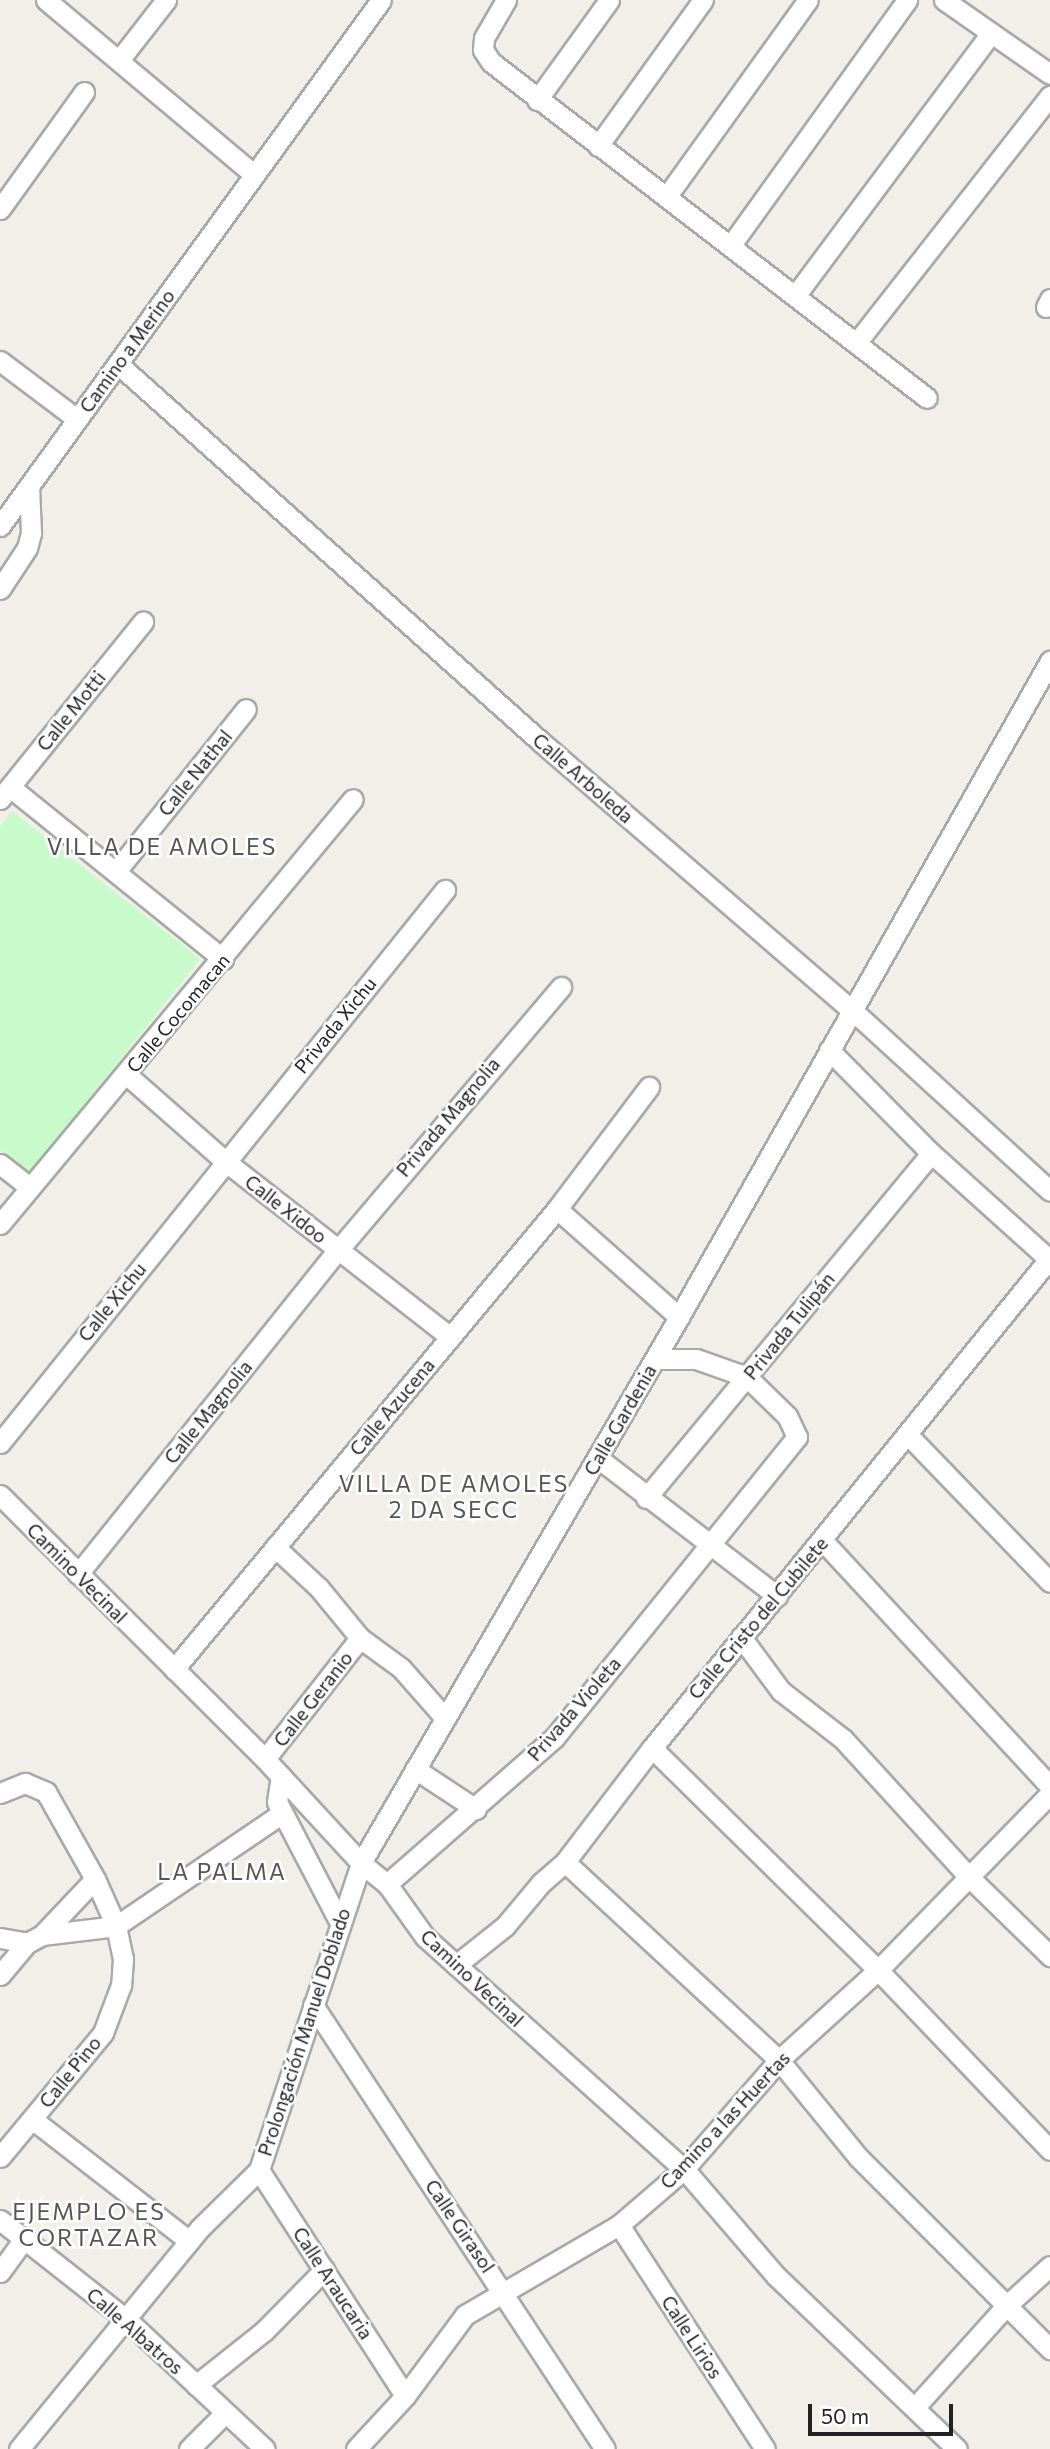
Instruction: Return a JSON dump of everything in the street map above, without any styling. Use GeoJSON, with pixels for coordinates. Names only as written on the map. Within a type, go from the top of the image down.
{"type":"FeatureCollection","features":[{"type":"Feature","properties":{"kind":"street"},"geometry":{"type":"LineString","coordinates":[[46,0],[120,59],[253,174]]}},
{"type":"Feature","properties":{"kind":"street"},"geometry":{"type":"LineString","coordinates":[[120,59],[166,0]]}},
{"type":"Feature","properties":{"kind":"street","name":"Camino a Merino"},"geometry":{"type":"LineString","coordinates":[[0,526],[381,0]]}},
{"type":"Feature","properties":{"kind":"street"},"geometry":{"type":"LineString","coordinates":[[506,0],[489,24],[484,51],[537,100],[667,196],[928,398]]}},
{"type":"Feature","properties":{"kind":"street"},"geometry":{"type":"LineString","coordinates":[[537,100],[609,0]]}},
{"type":"Feature","properties":{"kind":"street"},"geometry":{"type":"LineString","coordinates":[[598,146],[703,0]]}},
{"type":"Feature","properties":{"kind":"street"},"geometry":{"type":"LineString","coordinates":[[667,196],[808,0]]}},
{"type":"Feature","properties":{"kind":"street"},"geometry":{"type":"LineString","coordinates":[[731,245],[906,0]]}},
{"type":"Feature","properties":{"kind":"street"},"geometry":{"type":"LineString","coordinates":[[944,0],[1050,74]]}},
{"type":"Feature","properties":{"kind":"street"},"geometry":{"type":"LineString","coordinates":[[795,296],[991,33]]}},
{"type":"Feature","properties":{"kind":"street"},"geometry":{"type":"LineString","coordinates":[[0,209],[84,92]]}},
{"type":"Feature","properties":{"kind":"street"},"geometry":{"type":"LineString","coordinates":[[857,342],[1050,96]]}},
{"type":"Feature","properties":{"kind":"street"},"geometry":{"type":"LineString","coordinates":[[0,361],[77,419]]}},
{"type":"Feature","properties":{"kind":"street","name":"Calle Arboleda"},"geometry":{"type":"LineString","coordinates":[[118,364],[541,742],[852,1010],[1050,1191]]}},
{"type":"Feature","properties":{"kind":"street"},"geometry":{"type":"LineString","coordinates":[[0,589],[27,548],[31,533],[29,486]]}},
{"type":"Feature","properties":{"kind":"street","name":"Calle Motti"},"geometry":{"type":"LineString","coordinates":[[5,793],[143,622]]}},
{"type":"Feature","properties":{"kind":"street","name":"Calle Gardenia"},"geometry":{"type":"LineString","coordinates":[[360,1863],[655,1359],[1050,661]]}},
{"type":"Feature","properties":{"kind":"street","name":"Calle Nathal"},"geometry":{"type":"LineString","coordinates":[[117,870],[246,709]]}},
{"type":"Feature","properties":{"kind":"street"},"geometry":{"type":"LineString","coordinates":[[5,793],[117,870],[223,959]]}},
{"type":"Feature","properties":{"kind":"street","name":"Calle Cocomacan"},"geometry":{"type":"LineString","coordinates":[[0,1224],[127,1075],[353,799]]}},
{"type":"Feature","properties":{"kind":"street","name":"Privada Xichu"},"geometry":{"type":"LineString","coordinates":[[225,1161],[445,890]]}},
{"type":"Feature","properties":{"kind":"street","name":"Privada Magnolia"},"geometry":{"type":"LineString","coordinates":[[338,1250],[561,987]]}},
{"type":"Feature","properties":{"kind":"street"},"geometry":{"type":"LineString","coordinates":[[829,1050],[931,1153],[1050,1260]]}},
{"type":"Feature","properties":{"kind":"street","name":"Calle Xidoo"},"geometry":{"type":"LineString","coordinates":[[127,1075],[225,1161],[450,1337]]}},
{"type":"Feature","properties":{"kind":"street","name":"Calle Azucena"},"geometry":{"type":"LineString","coordinates":[[174,1669],[557,1209],[649,1087]]}},
{"type":"Feature","properties":{"kind":"street","name":"Privada Tulipán"},"geometry":{"type":"LineString","coordinates":[[646,1498],[931,1153]]}},
{"type":"Feature","properties":{"kind":"street","name":"Calle Xichu"},"geometry":{"type":"LineString","coordinates":[[0,1443],[225,1161]]}},
{"type":"Feature","properties":{"kind":"street"},"geometry":{"type":"LineString","coordinates":[[0,1164],[29,1187]]}},
{"type":"Feature","properties":{"kind":"street"},"geometry":{"type":"LineString","coordinates":[[557,1209],[679,1317]]}},
{"type":"Feature","properties":{"kind":"street","name":"Calle Magnolia"},"geometry":{"type":"LineString","coordinates":[[78,1574],[338,1250]]}},
{"type":"Feature","properties":{"kind":"street","name":"Calle Cristo del Cubilete"},"geometry":{"type":"LineString","coordinates":[[456,1965],[505,1926],[541,1882],[565,1862],[741,1637],[1050,1260]]}},
{"type":"Feature","properties":{"kind":"street"},"geometry":{"type":"LineString","coordinates":[[655,1359],[696,1359],[747,1377]]}},
{"type":"Feature","properties":{"kind":"street","name":"Privada Violeta"},"geometry":{"type":"LineString","coordinates":[[387,1884],[476,1809],[554,1738],[786,1454],[797,1429],[747,1377]]}},
{"type":"Feature","properties":{"kind":"street"},"geometry":{"type":"LineString","coordinates":[[908,1436],[1050,1582]]}},
{"type":"Feature","properties":{"kind":"street"},"geometry":{"type":"LineString","coordinates":[[598,1458],[646,1498],[711,1543],[777,1596]]}},
{"type":"Feature","properties":{"kind":"street","name":"Camino Vecinal"},"geometry":{"type":"LineString","coordinates":[[0,1495],[265,1759],[360,1863],[387,1884],[425,1937],[684,2169],[776,2276],[916,2406],[957,2449]]}},
{"type":"Feature","properties":{"kind":"street"},"geometry":{"type":"LineString","coordinates":[[822,1540],[1050,1786]]}},
{"type":"Feature","properties":{"kind":"street"},"geometry":{"type":"LineString","coordinates":[[275,1547],[319,1588],[360,1638],[401,1668],[444,1718]]}},
{"type":"Feature","properties":{"kind":"street"},"geometry":{"type":"LineString","coordinates":[[741,1637],[782,1691],[843,1739],[968,1877],[1050,1956]]}},
{"type":"Feature","properties":{"kind":"street","name":"Calle Geranio"},"geometry":{"type":"LineString","coordinates":[[265,1759],[360,1638]]}},
{"type":"Feature","properties":{"kind":"street"},"geometry":{"type":"LineString","coordinates":[[652,1748],[878,1970],[1050,2150]]}},
{"type":"Feature","properties":{"kind":"street"},"geometry":{"type":"LineString","coordinates":[[415,1769],[476,1809]]}},
{"type":"Feature","properties":{"kind":"street"},"geometry":{"type":"LineString","coordinates":[[281,1776],[276,1791],[282,1813],[340,1920]]}},
{"type":"Feature","properties":{"kind":"street","name":"Calle Pino"},"geometry":{"type":"LineString","coordinates":[[0,1793],[25,1783],[46,1792],[95,1878],[116,1926],[123,1959],[121,1984],[108,2022],[0,2157]]}},
{"type":"Feature","properties":{"kind":"street","name":"Camino a las Huertas"},"geometry":{"type":"LineString","coordinates":[[356,2449],[405,2396],[465,2315],[619,2225],[684,2169],[779,2060],[878,1970],[1050,1794]]}},
{"type":"Feature","properties":{"kind":"street"},"geometry":{"type":"LineString","coordinates":[[0,1938],[34,1939],[116,1926],[282,1813]]}},
{"type":"Feature","properties":{"kind":"street"},"geometry":{"type":"LineString","coordinates":[[565,1862],[779,2060],[858,2157],[1050,2348]]}},
{"type":"Feature","properties":{"kind":"street","name":"Prolongación Manuel Doblado"},"geometry":{"type":"LineString","coordinates":[[19,2449],[189,2241],[236,2188],[259,2170],[360,1863]]}},
{"type":"Feature","properties":{"kind":"street"},"geometry":{"type":"LineString","coordinates":[[0,1975],[95,1878]]}},
{"type":"Feature","properties":{"kind":"street","name":"Calle Girasol"},"geometry":{"type":"LineString","coordinates":[[313,2005],[605,2449]]}},
{"type":"Feature","properties":{"kind":"street"},"geometry":{"type":"LineString","coordinates":[[32,2119],[189,2241]]}},
{"type":"Feature","properties":{"kind":"street","name":"Calle Araucaria"},"geometry":{"type":"LineString","coordinates":[[259,2170],[405,2396]]}},
{"type":"Feature","properties":{"kind":"street","name":"Calle Albatros"},"geometry":{"type":"LineString","coordinates":[[0,2220],[126,2319],[265,2449]]}},
{"type":"Feature","properties":{"kind":"street","name":"Calle Lirios"},"geometry":{"type":"LineString","coordinates":[[619,2225],[765,2449]]}},
{"type":"Feature","properties":{"kind":"street"},"geometry":{"type":"LineString","coordinates":[[0,2272],[23,2240]]}},
{"type":"Feature","properties":{"kind":"street"},"geometry":{"type":"LineString","coordinates":[[916,2406],[1006,2306],[1050,2266]]}},
{"type":"Feature","properties":{"kind":"street"},"geometry":{"type":"LineString","coordinates":[[196,2385],[264,2331],[324,2270]]}},
{"type":"Feature","properties":{"kind":"street"},"geometry":{"type":"LineString","coordinates":[[189,2449],[225,2413]]}},
{"type":"Feature","properties":{"kind":"green space"},"geometry":{"type":"Polygon","coordinates":[[[12,811],[200,959],[29,1174],[0,1150],[0,826],[12,811]]]}},
{"type":"Feature","properties":{"kind":"district","name":"VILLA DE AMOLES"},"geometry":{"type":"Point","coordinates":[162,846]}},
{"type":"Feature","properties":{"kind":"district","name":"VILLA DE AMOLES 2 DA SECC"},"geometry":{"type":"Point","coordinates":[454,1496]}},
{"type":"Feature","properties":{"kind":"district","name":"LA PALMA"},"geometry":{"type":"Point","coordinates":[222,1871]}},
{"type":"Feature","properties":{"kind":"district","name":"EJEMPLO ES CORTAZAR"},"geometry":{"type":"Point","coordinates":[89,2224]}}]}
